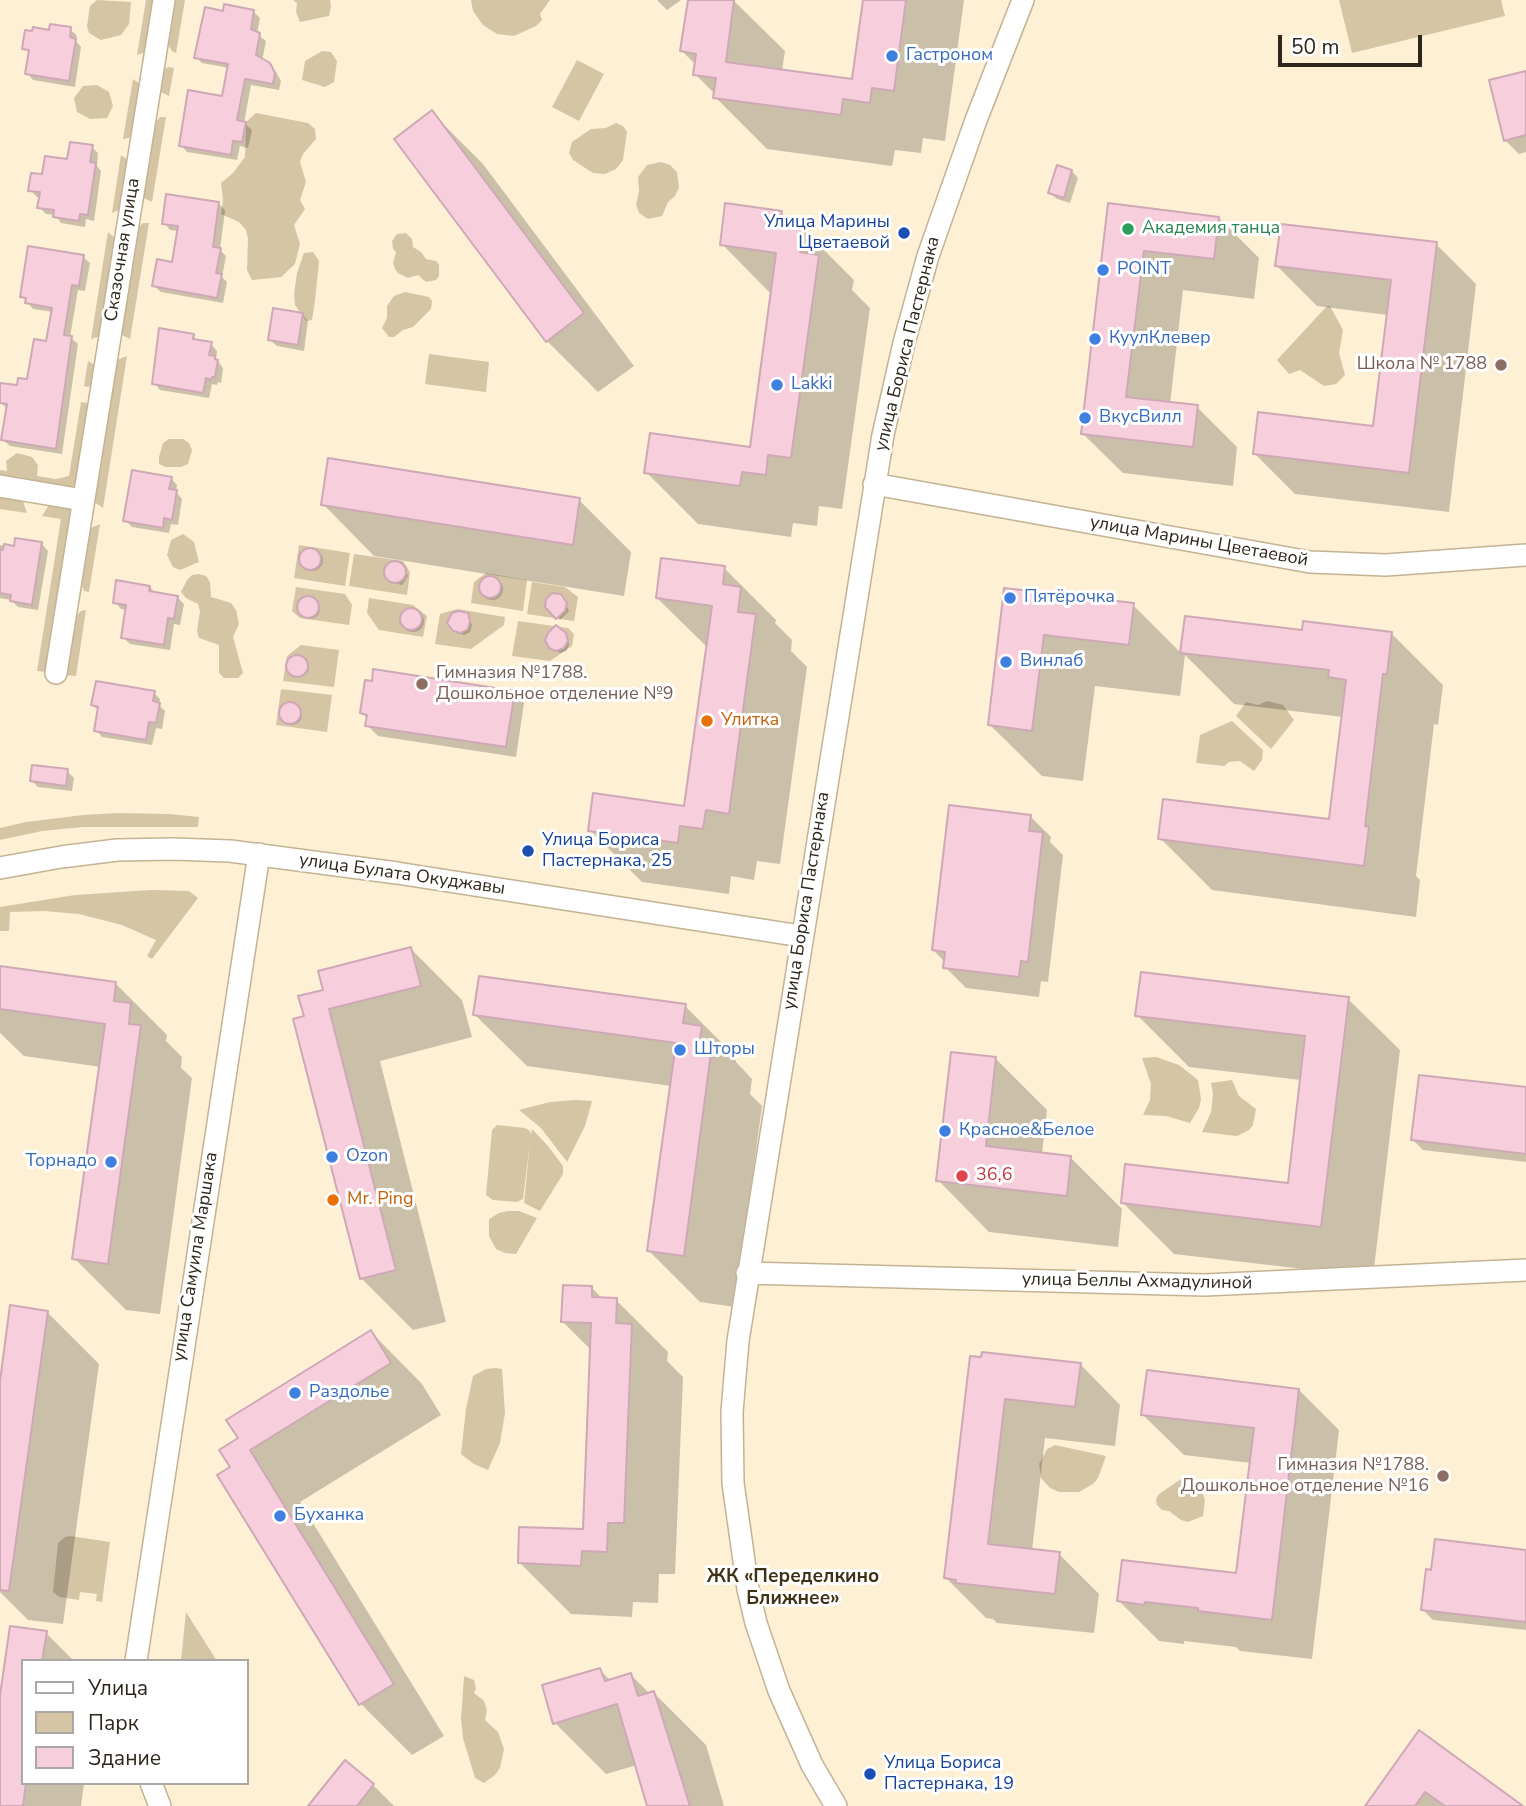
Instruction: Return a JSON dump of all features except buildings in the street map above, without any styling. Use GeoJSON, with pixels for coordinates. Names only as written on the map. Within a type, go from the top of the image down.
{"type":"FeatureCollection","features":[{"type":"Feature","properties":{"kind":"street","name":"Сказочная улица"},"geometry":{"type":"LineString","coordinates":[[56,673],[164,0]]}},
{"type":"Feature","properties":{"kind":"street","name":"улица Бориса Пастернака"},"geometry":{"type":"LineString","coordinates":[[835,1806],[812,1765],[779,1690],[757,1623],[741,1554],[733,1483],[732,1412],[738,1342],[874,484],[895,380],[928,256],[975,120],[1023,0]]}},
{"type":"Feature","properties":{"kind":"street","name":"улица Марины Цветаевой"},"geometry":{"type":"LineString","coordinates":[[874,484],[1310,562],[1386,565],[1526,555]]}},
{"type":"Feature","properties":{"kind":"street"},"geometry":{"type":"LineString","coordinates":[[0,486],[83,500]]}},
{"type":"Feature","properties":{"kind":"street","name":"улица Булата Окуджавы"},"geometry":{"type":"LineString","coordinates":[[0,868],[89,853],[201,849],[409,874],[802,936]]}},
{"type":"Feature","properties":{"kind":"street","name":"улица Самуила Маршака"},"geometry":{"type":"LineString","coordinates":[[136,1659],[259,854]]}},
{"type":"Feature","properties":{"kind":"street","name":"улица Беллы Ахмадулиной"},"geometry":{"type":"LineString","coordinates":[[747,1273],[1217,1285],[1526,1270]]}},
{"type":"Feature","properties":{"kind":"street"},"geometry":{"type":"LineString","coordinates":[[152,1785],[160,1806]]}},
{"type":"Feature","properties":{"kind":"green space"},"geometry":{"type":"Polygon","coordinates":[[[97,0],[131,2],[129,24],[121,35],[101,40],[89,33],[87,26],[90,6],[97,0]]]}},
{"type":"Feature","properties":{"kind":"green space"},"geometry":{"type":"Polygon","coordinates":[[[146,0],[156,0],[146,52],[137,55],[146,0]]]}},
{"type":"Feature","properties":{"kind":"green space"},"geometry":{"type":"Polygon","coordinates":[[[173,0],[185,0],[176,53],[167,43],[173,0]]]}},
{"type":"Feature","properties":{"kind":"green space"},"geometry":{"type":"Polygon","coordinates":[[[293,0],[330,0],[329,16],[300,22],[296,12],[297,3],[293,0]]]}},
{"type":"Feature","properties":{"kind":"green space"},"geometry":{"type":"Polygon","coordinates":[[[471,0],[550,0],[540,14],[542,20],[536,26],[514,36],[497,34],[483,25],[473,11],[471,0]]]}},
{"type":"Feature","properties":{"kind":"green space"},"geometry":{"type":"Polygon","coordinates":[[[1339,0],[1501,0],[1505,16],[1352,53],[1339,0]]]}},
{"type":"Feature","properties":{"kind":"green space"},"geometry":{"type":"Polygon","coordinates":[[[322,51],[331,52],[337,61],[334,82],[325,87],[302,80],[305,61],[322,51]]]}},
{"type":"Feature","properties":{"kind":"green space"},"geometry":{"type":"Polygon","coordinates":[[[577,60],[604,74],[579,121],[552,107],[577,60]]]}},
{"type":"Feature","properties":{"kind":"green space"},"geometry":{"type":"Polygon","coordinates":[[[174,68],[169,96],[161,92],[159,87],[164,69],[174,68]]]}},
{"type":"Feature","properties":{"kind":"green space"},"geometry":{"type":"Polygon","coordinates":[[[133,79],[141,85],[132,137],[123,139],[133,79]]]}},
{"type":"Feature","properties":{"kind":"green space"},"geometry":{"type":"Polygon","coordinates":[[[97,85],[109,92],[113,106],[107,118],[90,119],[77,112],[74,98],[83,86],[97,85]]]}},
{"type":"Feature","properties":{"kind":"green space"},"geometry":{"type":"Polygon","coordinates":[[[256,113],[308,123],[315,129],[316,139],[303,154],[300,162],[306,182],[300,200],[305,209],[294,225],[300,244],[295,264],[281,277],[252,280],[247,270],[246,230],[239,222],[221,214],[221,183],[245,157],[246,122],[256,113]]]}},
{"type":"Feature","properties":{"kind":"green space"},"geometry":{"type":"Polygon","coordinates":[[[160,117],[166,117],[152,202],[144,198],[143,192],[153,126],[160,117]]]}},
{"type":"Feature","properties":{"kind":"green space"},"geometry":{"type":"Polygon","coordinates":[[[616,123],[623,126],[627,132],[623,160],[616,169],[605,174],[593,173],[573,160],[569,153],[572,142],[591,129],[606,128],[616,123]]]}},
{"type":"Feature","properties":{"kind":"green space"},"geometry":{"type":"Polygon","coordinates":[[[121,155],[128,160],[121,209],[112,213],[121,155]]]}},
{"type":"Feature","properties":{"kind":"green space"},"geometry":{"type":"Polygon","coordinates":[[[661,162],[670,165],[677,172],[679,187],[662,216],[648,219],[639,213],[636,204],[639,192],[638,177],[647,165],[661,162]]]}},
{"type":"Feature","properties":{"kind":"green space"},"geometry":{"type":"Polygon","coordinates":[[[143,223],[149,223],[130,339],[122,335],[121,329],[136,230],[143,223]]]}},
{"type":"Feature","properties":{"kind":"green space"},"geometry":{"type":"Polygon","coordinates":[[[108,232],[116,239],[100,336],[91,339],[108,232]]]}},
{"type":"Feature","properties":{"kind":"green space"},"geometry":{"type":"Polygon","coordinates":[[[406,233],[412,239],[413,247],[426,259],[436,261],[439,265],[439,276],[436,280],[426,282],[418,275],[408,278],[395,269],[393,263],[396,252],[392,241],[397,234],[406,233]]]}},
{"type":"Feature","properties":{"kind":"green space"},"geometry":{"type":"Polygon","coordinates":[[[313,252],[319,261],[315,301],[312,320],[306,321],[295,305],[294,294],[304,253],[313,252]]]}},
{"type":"Feature","properties":{"kind":"green space"},"geometry":{"type":"Polygon","coordinates":[[[405,292],[429,297],[432,301],[431,309],[413,327],[389,337],[382,328],[387,318],[387,306],[394,296],[405,292]]]}},
{"type":"Feature","properties":{"kind":"green space"},"geometry":{"type":"Polygon","coordinates":[[[1327,306],[1330,306],[1343,330],[1339,353],[1345,375],[1336,384],[1324,386],[1300,370],[1289,374],[1277,360],[1327,306]]]}},
{"type":"Feature","properties":{"kind":"green space"},"geometry":{"type":"Polygon","coordinates":[[[429,354],[489,362],[486,392],[425,384],[429,354]]]}},
{"type":"Feature","properties":{"kind":"green space"},"geometry":{"type":"Polygon","coordinates":[[[127,356],[103,508],[94,502],[94,497],[115,366],[117,360],[127,356]]]}},
{"type":"Feature","properties":{"kind":"green space"},"geometry":{"type":"Polygon","coordinates":[[[88,361],[95,365],[93,385],[88,387],[84,386],[88,361]]]}},
{"type":"Feature","properties":{"kind":"green space"},"geometry":{"type":"Polygon","coordinates":[[[81,402],[87,403],[89,408],[77,485],[69,487],[0,476],[0,470],[7,471],[6,461],[17,453],[32,457],[38,465],[37,476],[56,479],[69,476],[81,402]]]}},
{"type":"Feature","properties":{"kind":"green space"},"geometry":{"type":"Polygon","coordinates":[[[169,439],[183,439],[189,443],[192,450],[188,464],[166,467],[159,464],[163,443],[169,439]]]}},
{"type":"Feature","properties":{"kind":"green space"},"geometry":{"type":"Polygon","coordinates":[[[0,496],[23,501],[27,513],[0,509],[0,496]]]}},
{"type":"Feature","properties":{"kind":"green space"},"geometry":{"type":"Polygon","coordinates":[[[49,505],[68,508],[71,512],[46,672],[37,671],[61,519],[42,516],[49,505]]]}},
{"type":"Feature","properties":{"kind":"green space"},"geometry":{"type":"Polygon","coordinates":[[[100,524],[89,592],[84,591],[80,582],[88,532],[100,524]]]}},
{"type":"Feature","properties":{"kind":"green space"},"geometry":{"type":"Polygon","coordinates":[[[183,534],[194,542],[199,562],[180,570],[173,567],[167,555],[171,540],[183,534]]]}},
{"type":"Feature","properties":{"kind":"green space"},"geometry":{"type":"Polygon","coordinates":[[[299,545],[350,553],[345,586],[294,578],[299,545]]]}},
{"type":"Feature","properties":{"kind":"green space"},"geometry":{"type":"Polygon","coordinates":[[[354,554],[403,561],[410,572],[407,595],[349,586],[354,554]]]}},
{"type":"Feature","properties":{"kind":"green space"},"geometry":{"type":"Polygon","coordinates":[[[486,573],[527,580],[523,611],[471,603],[474,582],[486,573]]]}},
{"type":"Feature","properties":{"kind":"green space"},"geometry":{"type":"Polygon","coordinates":[[[192,575],[206,576],[210,582],[211,597],[231,603],[236,610],[239,624],[233,637],[243,673],[238,678],[224,678],[219,673],[219,645],[199,638],[198,604],[181,592],[192,575]]]}},
{"type":"Feature","properties":{"kind":"green space"},"geometry":{"type":"Polygon","coordinates":[[[532,582],[565,587],[578,597],[574,621],[527,614],[532,582]]]}},
{"type":"Feature","properties":{"kind":"green space"},"geometry":{"type":"Polygon","coordinates":[[[296,587],[345,594],[352,605],[349,625],[300,618],[292,611],[296,587]]]}},
{"type":"Feature","properties":{"kind":"green space"},"geometry":{"type":"Polygon","coordinates":[[[369,598],[413,605],[427,616],[423,637],[379,630],[367,613],[369,598]]]}},
{"type":"Feature","properties":{"kind":"green space"},"geometry":{"type":"Polygon","coordinates":[[[457,609],[505,617],[504,625],[471,649],[435,644],[440,614],[457,609]]]}},
{"type":"Feature","properties":{"kind":"green space"},"geometry":{"type":"Polygon","coordinates":[[[86,610],[76,676],[65,675],[74,618],[86,610]]]}},
{"type":"Feature","properties":{"kind":"green space"},"geometry":{"type":"Polygon","coordinates":[[[518,621],[568,628],[574,634],[572,646],[550,661],[512,656],[518,621]]]}},
{"type":"Feature","properties":{"kind":"green space"},"geometry":{"type":"Polygon","coordinates":[[[301,645],[339,650],[334,687],[283,681],[287,656],[301,645]]]}},
{"type":"Feature","properties":{"kind":"green space"},"geometry":{"type":"Polygon","coordinates":[[[281,689],[332,695],[327,732],[276,725],[281,689]]]}},
{"type":"Feature","properties":{"kind":"green space"},"geometry":{"type":"Polygon","coordinates":[[[1267,701],[1283,705],[1294,720],[1271,749],[1236,716],[1246,702],[1258,705],[1267,701]]]}},
{"type":"Feature","properties":{"kind":"green space"},"geometry":{"type":"Polygon","coordinates":[[[1232,721],[1263,750],[1262,760],[1254,771],[1240,761],[1229,762],[1224,766],[1196,763],[1200,735],[1232,721]]]}},
{"type":"Feature","properties":{"kind":"green space"},"geometry":{"type":"Polygon","coordinates":[[[118,813],[199,817],[198,827],[83,827],[42,831],[0,840],[0,828],[26,822],[118,813]]]}},
{"type":"Feature","properties":{"kind":"green space"},"geometry":{"type":"Polygon","coordinates":[[[151,890],[189,891],[198,898],[152,959],[147,956],[156,940],[122,925],[79,914],[10,912],[9,931],[0,931],[0,907],[75,895],[151,890]]]}},
{"type":"Feature","properties":{"kind":"green space"},"geometry":{"type":"Polygon","coordinates":[[[1156,1057],[1179,1065],[1198,1080],[1201,1099],[1190,1123],[1166,1116],[1143,1115],[1150,1100],[1151,1084],[1142,1058],[1156,1057]]]}},
{"type":"Feature","properties":{"kind":"green space"},"geometry":{"type":"Polygon","coordinates":[[[1232,1080],[1239,1096],[1256,1109],[1253,1125],[1237,1136],[1202,1132],[1211,1112],[1211,1083],[1232,1080]]]}},
{"type":"Feature","properties":{"kind":"green space"},"geometry":{"type":"Polygon","coordinates":[[[592,1101],[585,1126],[567,1162],[541,1128],[519,1110],[550,1102],[592,1101]]]}},
{"type":"Feature","properties":{"kind":"green space"},"geometry":{"type":"Polygon","coordinates":[[[497,1125],[525,1128],[531,1135],[532,1129],[563,1166],[563,1174],[540,1211],[524,1203],[530,1143],[523,1199],[517,1202],[493,1200],[486,1195],[492,1130],[497,1125]]]}},
{"type":"Feature","properties":{"kind":"green space"},"geometry":{"type":"Polygon","coordinates":[[[508,1211],[519,1211],[537,1218],[516,1254],[496,1249],[489,1236],[489,1219],[508,1211]]]}},
{"type":"Feature","properties":{"kind":"green space"},"geometry":{"type":"Polygon","coordinates":[[[486,1369],[502,1369],[505,1413],[500,1443],[488,1470],[461,1454],[473,1376],[486,1369]]]}},
{"type":"Feature","properties":{"kind":"green space"},"geometry":{"type":"Polygon","coordinates":[[[1055,1445],[1106,1456],[1093,1484],[1079,1492],[1059,1492],[1050,1488],[1041,1478],[1039,1464],[1047,1449],[1055,1445]]]}},
{"type":"Feature","properties":{"kind":"green space"},"geometry":{"type":"Polygon","coordinates":[[[1187,1475],[1198,1481],[1205,1500],[1203,1516],[1188,1522],[1162,1510],[1156,1499],[1159,1494],[1187,1475]]]}},
{"type":"Feature","properties":{"kind":"green space"},"geometry":{"type":"Polygon","coordinates":[[[70,1536],[110,1542],[102,1602],[96,1601],[97,1594],[80,1592],[79,1600],[59,1597],[53,1592],[58,1543],[70,1536]]]}},
{"type":"Feature","properties":{"kind":"green space"},"geometry":{"type":"Polygon","coordinates":[[[186,1612],[216,1659],[181,1659],[186,1612]]]}},
{"type":"Feature","properties":{"kind":"green space"},"geometry":{"type":"Polygon","coordinates":[[[464,1676],[474,1680],[474,1693],[484,1701],[487,1710],[485,1720],[498,1732],[504,1749],[500,1768],[484,1783],[475,1778],[463,1738],[461,1719],[464,1676]]]}},
{"type":"Feature","properties":{"kind":"place","name":"Гастроном"},"geometry":{"type":"Point","coordinates":[892,56]}},
{"type":"Feature","properties":{"kind":"place","name":"Академия танца"},"geometry":{"type":"Point","coordinates":[1128,229]}},
{"type":"Feature","properties":{"kind":"place","name":"Улица Марины Цветаевой"},"geometry":{"type":"Point","coordinates":[904,233]}},
{"type":"Feature","properties":{"kind":"place","name":"POINT"},"geometry":{"type":"Point","coordinates":[1103,270]}},
{"type":"Feature","properties":{"kind":"place","name":"КуулКлевер"},"geometry":{"type":"Point","coordinates":[1095,339]}},
{"type":"Feature","properties":{"kind":"place","name":"Школа № 1788"},"geometry":{"type":"Point","coordinates":[1501,365]}},
{"type":"Feature","properties":{"kind":"place","name":"Lakki"},"geometry":{"type":"Point","coordinates":[777,385]}},
{"type":"Feature","properties":{"kind":"place","name":"ВкусВилл"},"geometry":{"type":"Point","coordinates":[1085,418]}},
{"type":"Feature","properties":{"kind":"place","name":"Пятёрочка"},"geometry":{"type":"Point","coordinates":[1010,598]}},
{"type":"Feature","properties":{"kind":"place","name":"Винлаб"},"geometry":{"type":"Point","coordinates":[1006,662]}},
{"type":"Feature","properties":{"kind":"place","name":"Гимназия №1788. Дошкольное отделение №9"},"geometry":{"type":"Point","coordinates":[422,684]}},
{"type":"Feature","properties":{"kind":"place","name":"Улитка"},"geometry":{"type":"Point","coordinates":[707,721]}},
{"type":"Feature","properties":{"kind":"place","name":"Улица Бориса Пастернака, 25"},"geometry":{"type":"Point","coordinates":[528,851]}},
{"type":"Feature","properties":{"kind":"place","name":"Шторы"},"geometry":{"type":"Point","coordinates":[680,1050]}},
{"type":"Feature","properties":{"kind":"place","name":"Красное&Белое"},"geometry":{"type":"Point","coordinates":[945,1131]}},
{"type":"Feature","properties":{"kind":"place","name":"Ozon"},"geometry":{"type":"Point","coordinates":[332,1157]}},
{"type":"Feature","properties":{"kind":"place","name":"Торнадо"},"geometry":{"type":"Point","coordinates":[111,1162]}},
{"type":"Feature","properties":{"kind":"place","name":"36,6"},"geometry":{"type":"Point","coordinates":[962,1176]}},
{"type":"Feature","properties":{"kind":"place","name":"Mr. Ping"},"geometry":{"type":"Point","coordinates":[333,1200]}},
{"type":"Feature","properties":{"kind":"place","name":"Раздолье"},"geometry":{"type":"Point","coordinates":[295,1393]}},
{"type":"Feature","properties":{"kind":"place","name":"Гимназия №1788. Дошкольное отделение №16"},"geometry":{"type":"Point","coordinates":[1443,1476]}},
{"type":"Feature","properties":{"kind":"place","name":"Буханка"},"geometry":{"type":"Point","coordinates":[280,1516]}},
{"type":"Feature","properties":{"kind":"place","name":"Улица Бориса Пастернака, 19"},"geometry":{"type":"Point","coordinates":[870,1774]}},
{"type":"Feature","properties":{"kind":"district","name":"ЖК «Переделкино Ближнее»"},"geometry":{"type":"Point","coordinates":[793,1588]}}]}
